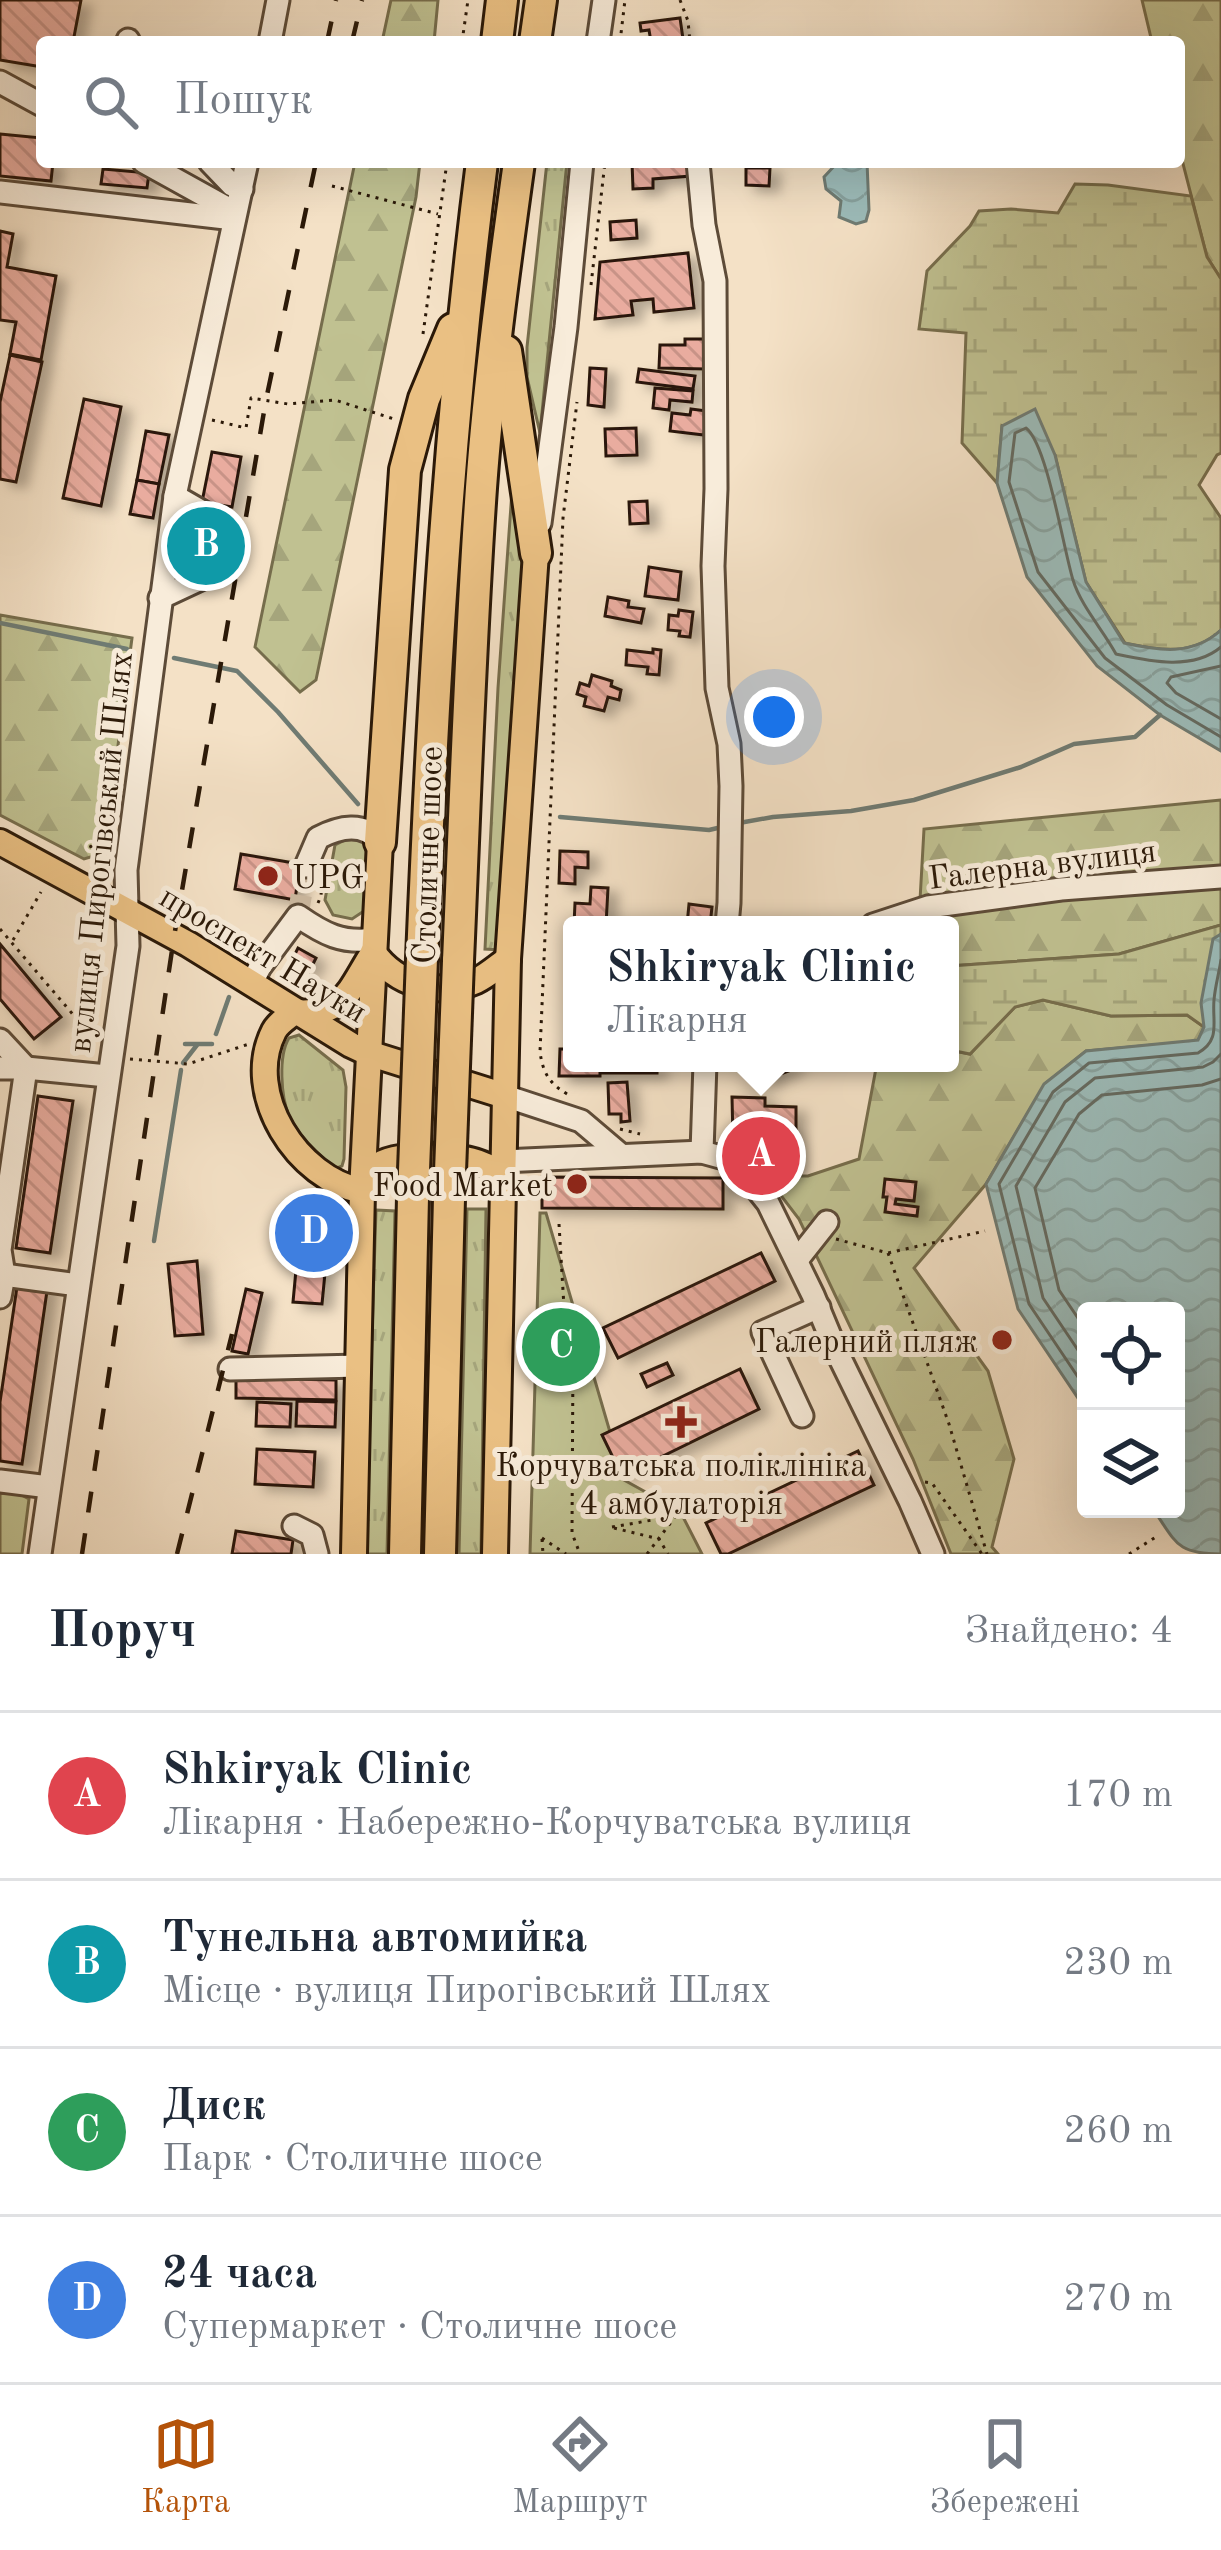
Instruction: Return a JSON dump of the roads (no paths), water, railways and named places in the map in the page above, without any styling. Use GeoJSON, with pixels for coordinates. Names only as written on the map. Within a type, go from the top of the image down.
{"type":"FeatureCollection","features":[{"type":"Feature","properties":{"kind":"highway"},"geometry":{"type":"LineString","coordinates":[[498,36],[502,0]]}},
{"type":"Feature","properties":{"kind":"highway"},"geometry":{"type":"LineString","coordinates":[[536,36],[541,0]]}},
{"type":"Feature","properties":{"kind":"highway","name":"Столичне шосе"},"geometry":{"type":"LineString","coordinates":[[405,1554],[413,1198],[434,672],[464,302],[481,168]]}},
{"type":"Feature","properties":{"kind":"highway","name":"Столичне шосе"},"geometry":{"type":"LineString","coordinates":[[440,1554],[469,698],[480,508],[499,304],[518,168]]}},
{"type":"Feature","properties":{"kind":"highway"},"geometry":{"type":"LineString","coordinates":[[380,842],[405,470],[424,400],[464,302]]}},
{"type":"Feature","properties":{"kind":"highway"},"geometry":{"type":"LineString","coordinates":[[499,304],[536,553]]}},
{"type":"Feature","properties":{"kind":"main road"},"geometry":{"type":"LineString","coordinates":[[496,1554],[508,959],[536,553]]}},
{"type":"Feature","properties":{"kind":"main road","name":"проспект Науки"},"geometry":{"type":"LineString","coordinates":[[0,842],[126,909],[368,1053],[505,1096]]}},
{"type":"Feature","properties":{"kind":"main road"},"geometry":{"type":"LineString","coordinates":[[354,1554],[362,1191],[380,842]]}},
{"type":"Feature","properties":{"kind":"main road"},"geometry":{"type":"LineString","coordinates":[[374,945],[386,970],[400,979],[447,988],[476,981],[508,959]]}},
{"type":"Feature","properties":{"kind":"main road"},"geometry":{"type":"LineString","coordinates":[[362,1191],[344,1188],[306,1163],[287,1138],[268,1094],[266,1066],[272,1034],[294,1012],[315,1013],[342,1001],[374,945]]}},
{"type":"Feature","properties":{"kind":"main road"},"geometry":{"type":"LineString","coordinates":[[362,1191],[382,1162],[399,1156],[467,1158],[494,1171],[502,1189]]}},
{"type":"Feature","properties":{"kind":"street"},"geometry":{"type":"LineString","coordinates":[[271,36],[278,0]]}},
{"type":"Feature","properties":{"kind":"street"},"geometry":{"type":"LineString","coordinates":[[599,36],[604,0]]}},
{"type":"Feature","properties":{"kind":"street"},"geometry":{"type":"LineString","coordinates":[[0,82],[36,102]]}},
{"type":"Feature","properties":{"kind":"street"},"geometry":{"type":"LineString","coordinates":[[155,168],[226,208],[234,219]]}},
{"type":"Feature","properties":{"kind":"street"},"geometry":{"type":"LineString","coordinates":[[216,168],[242,189]]}},
{"type":"Feature","properties":{"kind":"street","name":"вулиця Пирогівський Шлях"},"geometry":{"type":"LineString","coordinates":[[40,1554],[128,946],[126,870],[175,496],[247,168]]}},
{"type":"Feature","properties":{"kind":"street"},"geometry":{"type":"LineString","coordinates":[[536,553],[581,168]]}},
{"type":"Feature","properties":{"kind":"street"},"geometry":{"type":"LineString","coordinates":[[699,168],[715,281],[712,566],[717,688],[729,744],[728,916]]}},
{"type":"Feature","properties":{"kind":"street"},"geometry":{"type":"LineString","coordinates":[[0,193],[234,219]]}},
{"type":"Feature","properties":{"kind":"street"},"geometry":{"type":"LineString","coordinates":[[175,496],[215,520]]}},
{"type":"Feature","properties":{"kind":"street"},"geometry":{"type":"LineString","coordinates":[[160,598],[207,576]]}},
{"type":"Feature","properties":{"kind":"street"},"geometry":{"type":"LineString","coordinates":[[306,866],[318,838],[331,831],[361,828],[380,842]]}},
{"type":"Feature","properties":{"kind":"street","name":"Галерна вулиця"},"geometry":{"type":"LineString","coordinates":[[901,916],[928,907],[1061,889],[1221,878]]}},
{"type":"Feature","properties":{"kind":"street"},"geometry":{"type":"LineString","coordinates":[[251,984],[298,916],[320,933],[374,945]]}},
{"type":"Feature","properties":{"kind":"street"},"geometry":{"type":"LineString","coordinates":[[0,1040],[26,1068]]}},
{"type":"Feature","properties":{"kind":"street"},"geometry":{"type":"LineString","coordinates":[[0,1068],[110,1060]]}},
{"type":"Feature","properties":{"kind":"street"},"geometry":{"type":"LineString","coordinates":[[26,1068],[0,1250],[2,1286],[79,1285]]}},
{"type":"Feature","properties":{"kind":"street"},"geometry":{"type":"LineString","coordinates":[[702,1152],[704,1072]]}},
{"type":"Feature","properties":{"kind":"street"},"geometry":{"type":"LineString","coordinates":[[505,1096],[581,1121],[621,1155]]}},
{"type":"Feature","properties":{"kind":"street"},"geometry":{"type":"LineString","coordinates":[[503,1161],[702,1152],[724,1158],[745,1174],[768,1203],[797,1260],[933,1554]]}},
{"type":"Feature","properties":{"kind":"street"},"geometry":{"type":"LineString","coordinates":[[797,1260],[822,1228]]}},
{"type":"Feature","properties":{"kind":"street"},"geometry":{"type":"LineString","coordinates":[[802,1416],[763,1332],[818,1307]]}},
{"type":"Feature","properties":{"kind":"street"},"geometry":{"type":"LineString","coordinates":[[230,1369],[359,1366]]}},
{"type":"Feature","properties":{"kind":"street"},"geometry":{"type":"LineString","coordinates":[[0,1480],[49,1487]]}},
{"type":"Feature","properties":{"kind":"street"},"geometry":{"type":"LineString","coordinates":[[294,1526],[312,1535],[316,1554]]}},
{"type":"Feature","properties":{"kind":"water"},"geometry":{"type":"Polygon","coordinates":[[[832,168],[867,168],[866,221],[856,224],[839,217],[841,201],[826,189],[824,177],[832,168]]]}},
{"type":"Feature","properties":{"kind":"water"},"geometry":{"type":"Polygon","coordinates":[[[1035,409],[1055,455],[1086,582],[1124,643],[1187,648],[1221,630],[1221,751],[1160,715],[1097,666],[1027,577],[997,483],[1002,426],[1035,409]]]}},
{"type":"Feature","properties":{"kind":"water"},"geometry":{"type":"Polygon","coordinates":[[[1221,934],[1221,1554],[1186,1549],[1159,1518],[1185,1518],[1185,1302],[1077,1302],[1077,1397],[1018,1309],[986,1184],[1044,1084],[1086,1051],[1198,1040],[1204,1027],[1201,1003],[1213,939],[1221,934]]]}},
{"type":"Feature","properties":{"kind":"waterway"},"geometry":{"type":"LineString","coordinates":[[0,623],[127,649]]}},
{"type":"Feature","properties":{"kind":"waterway"},"geometry":{"type":"LineString","coordinates":[[174,658],[237,671],[358,804]]}},
{"type":"Feature","properties":{"kind":"waterway"},"geometry":{"type":"LineString","coordinates":[[739,823],[914,800],[1021,767],[1074,744],[1135,737],[1160,715]]}},
{"type":"Feature","properties":{"kind":"waterway"},"geometry":{"type":"LineString","coordinates":[[560,817],[709,830],[722,827]]}},
{"type":"Feature","properties":{"kind":"waterway"},"geometry":{"type":"LineString","coordinates":[[216,1034],[229,997]]}},
{"type":"Feature","properties":{"kind":"waterway"},"geometry":{"type":"LineString","coordinates":[[185,1044],[212,1044]]}},
{"type":"Feature","properties":{"kind":"waterway"},"geometry":{"type":"LineString","coordinates":[[183,1063],[197,1045]]}},
{"type":"Feature","properties":{"kind":"waterway"},"geometry":{"type":"LineString","coordinates":[[154,1241],[181,1070]]}},
{"type":"Feature","properties":{"kind":"tunnel"},"geometry":{"type":"LineString","coordinates":[[207,576],[215,519]]}},
{"type":"Feature","properties":{"kind":"tunnel"},"geometry":{"type":"LineString","coordinates":[[298,916],[306,866]]}},
{"type":"Feature","properties":{"kind":"railway"},"geometry":{"type":"LineString","coordinates":[[328,36],[336,0]]}},
{"type":"Feature","properties":{"kind":"railway"},"geometry":{"type":"LineString","coordinates":[[353,36],[362,0]]}},
{"type":"Feature","properties":{"kind":"railway"},"geometry":{"type":"LineString","coordinates":[[82,1554],[174,937],[266,400],[315,168]]}},
{"type":"Feature","properties":{"kind":"railway"},"geometry":{"type":"LineString","coordinates":[[177,1554],[232,1334]]}},
{"type":"Feature","properties":{"kind":"place","name":"Тунельна автомийка"},"geometry":{"type":"Point","coordinates":[206,546]}},
{"type":"Feature","properties":{"kind":"place","name":"UPG"},"geometry":{"type":"Point","coordinates":[268,876]}},
{"type":"Feature","properties":{"kind":"place","name":"Shkiryak Clinic"},"geometry":{"type":"Point","coordinates":[761,1156]}},
{"type":"Feature","properties":{"kind":"place","name":"Food Market"},"geometry":{"type":"Point","coordinates":[577,1184]}},
{"type":"Feature","properties":{"kind":"place","name":"24 часа"},"geometry":{"type":"Point","coordinates":[314,1233]}},
{"type":"Feature","properties":{"kind":"place","name":"Галерний пляж"},"geometry":{"type":"Point","coordinates":[1002,1340]}},
{"type":"Feature","properties":{"kind":"place","name":"Диск"},"geometry":{"type":"Point","coordinates":[561,1347]}},
{"type":"Feature","properties":{"kind":"place","name":"Корчуватська поліклініка 4 амбулаторія"},"geometry":{"type":"Point","coordinates":[681,1422]}}]}
